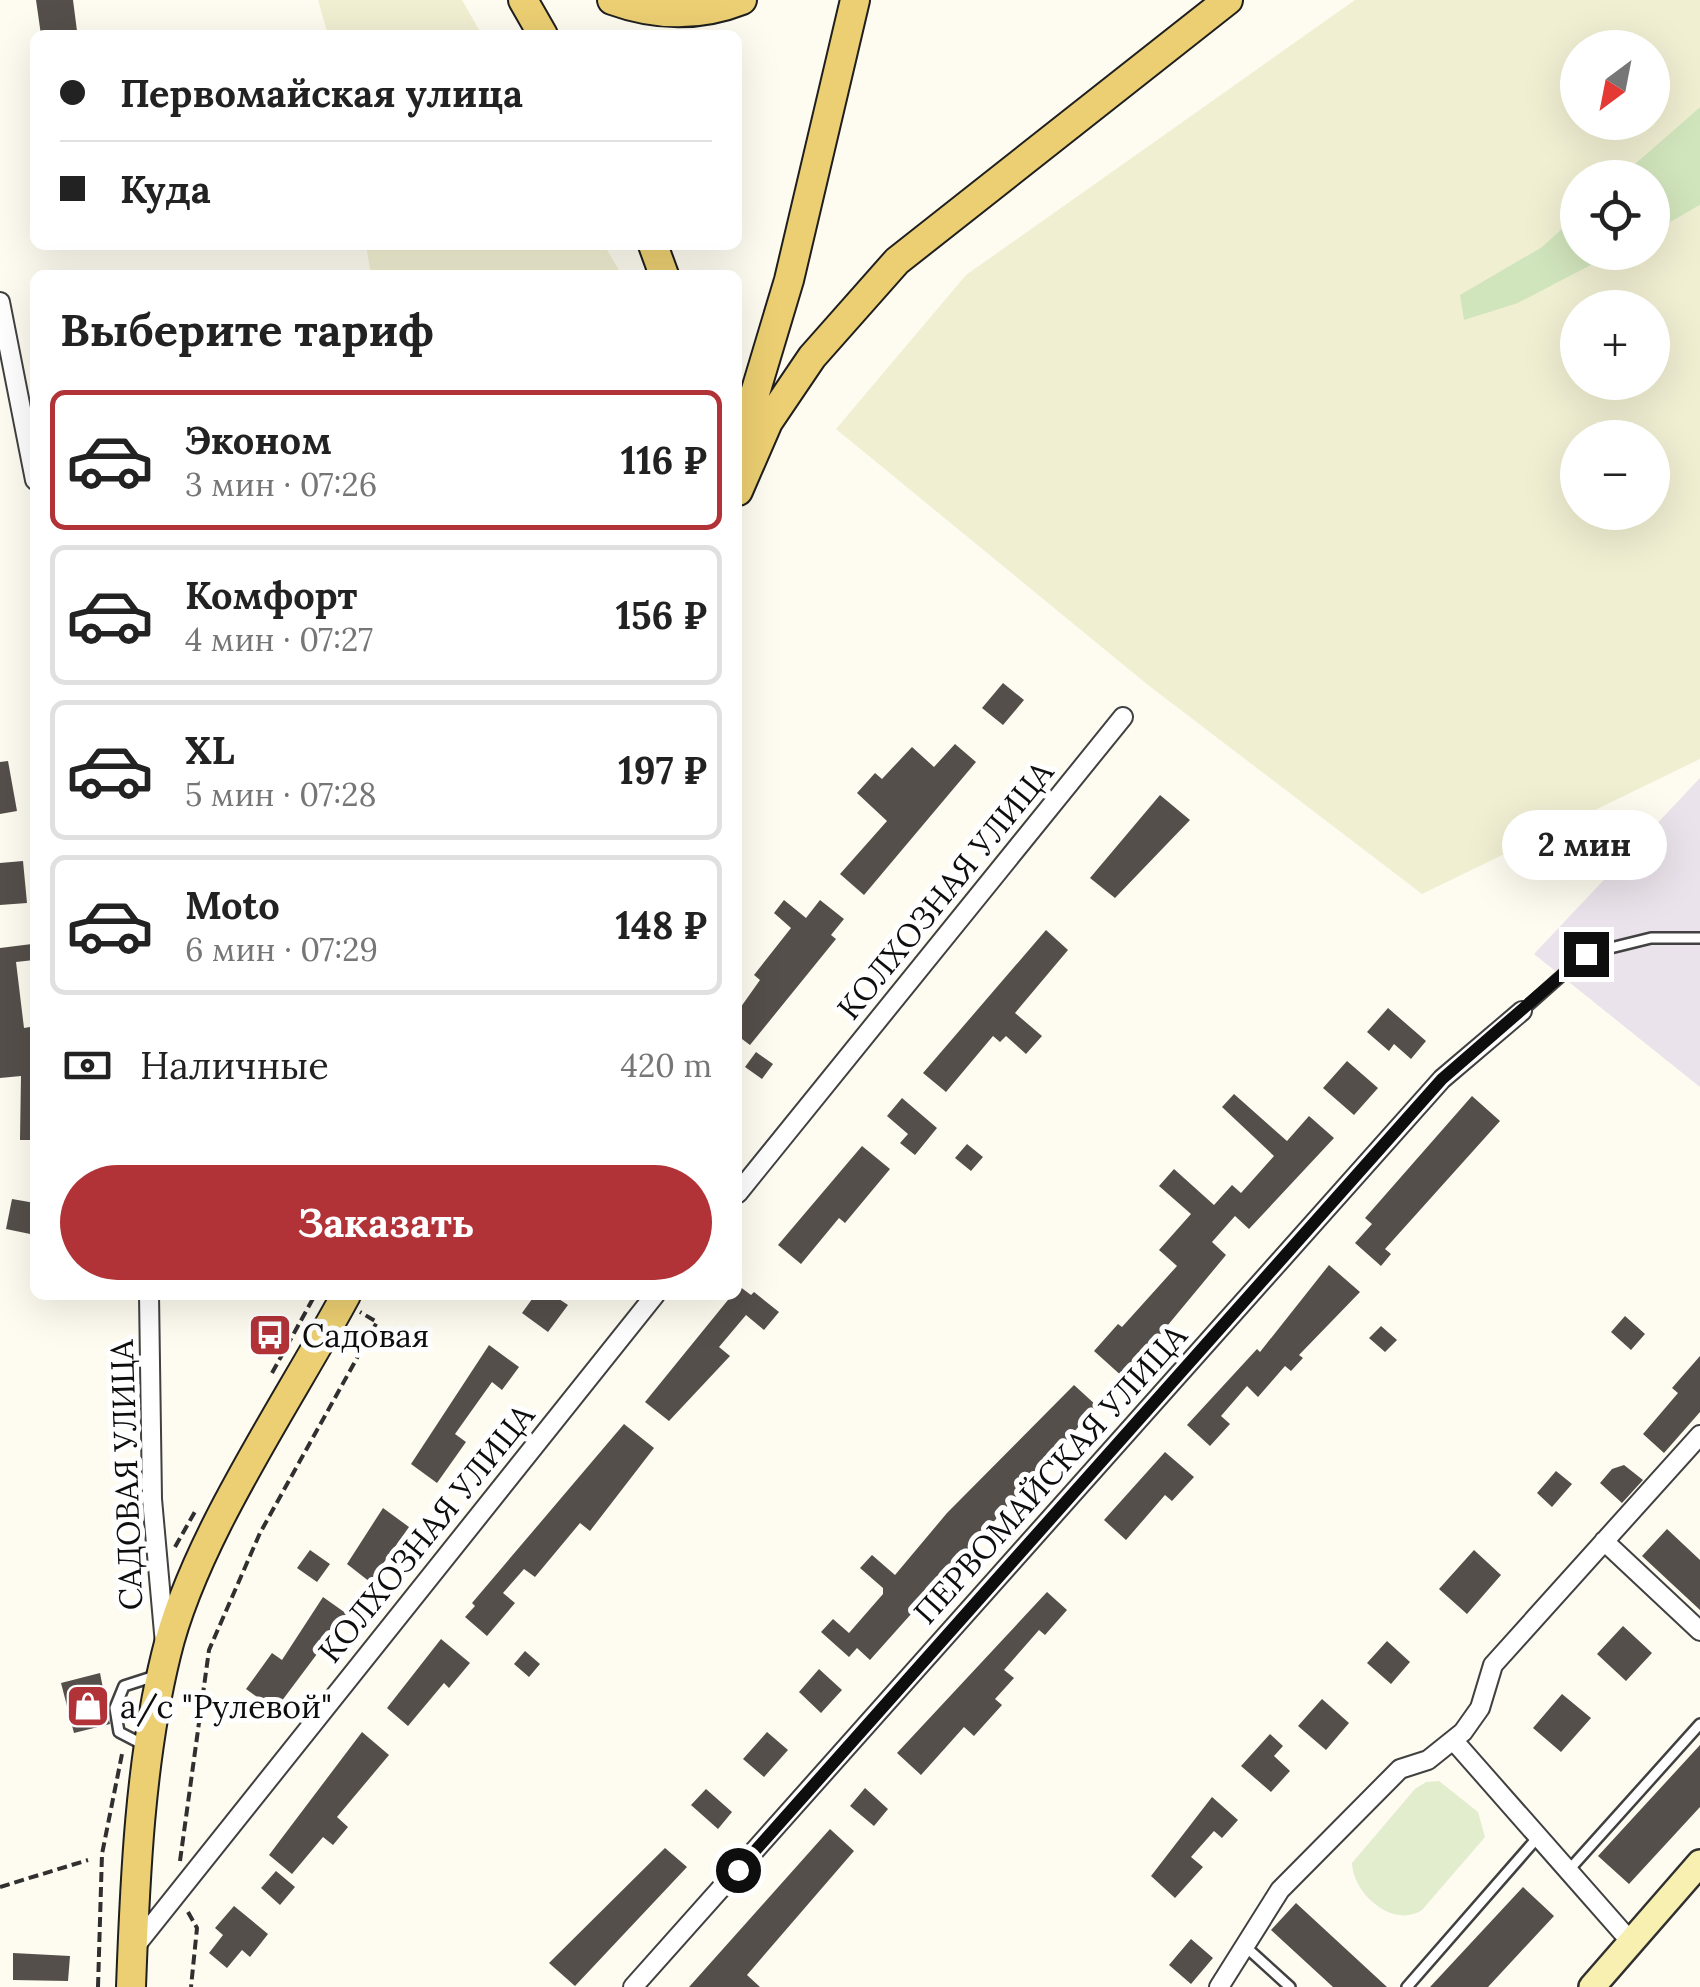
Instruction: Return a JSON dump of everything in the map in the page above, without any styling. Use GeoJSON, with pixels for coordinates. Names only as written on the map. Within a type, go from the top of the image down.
{"type":"FeatureCollection","features":[{"type":"Feature","properties":{"kind":"main road"},"geometry":{"type":"LineString","coordinates":[[522,0],[540,30]]}},
{"type":"Feature","properties":{"kind":"main road"},"geometry":{"type":"LineString","coordinates":[[612,0],[639,10],[687,14],[742,0]]}},
{"type":"Feature","properties":{"kind":"main road"},"geometry":{"type":"LineString","coordinates":[[742,437],[789,280],[855,0]]}},
{"type":"Feature","properties":{"kind":"main road"},"geometry":{"type":"LineString","coordinates":[[742,482],[768,422],[812,357],[897,261],[1228,0]]}},
{"type":"Feature","properties":{"kind":"main road"},"geometry":{"type":"LineString","coordinates":[[131,1987],[150,1749],[164,1662],[205,1550],[343,1300]]}},
{"type":"Feature","properties":{"kind":"street"},"geometry":{"type":"LineString","coordinates":[[0,302],[30,455]]}},
{"type":"Feature","properties":{"kind":"street","name":"КОЛХОЗНАЯ УЛИЦА"},"geometry":{"type":"LineString","coordinates":[[742,1189],[1123,717]]}},
{"type":"Feature","properties":{"kind":"street","name":"ПЕРВОМАЙСКАЯ УЛИЦА"},"geometry":{"type":"LineString","coordinates":[[633,1987],[1442,1079],[1522,1011]]}},
{"type":"Feature","properties":{"kind":"street","name":"САДОВАЯ УЛИЦА"},"geometry":{"type":"LineString","coordinates":[[149,1300],[152,1499],[164,1662]]}},
{"type":"Feature","properties":{"kind":"street","name":"КОЛХОЗНАЯ УЛИЦА"},"geometry":{"type":"LineString","coordinates":[[132,1949],[651,1300]]}},
{"type":"Feature","properties":{"kind":"street"},"geometry":{"type":"LineString","coordinates":[[1219,1987],[1280,1890],[1400,1769],[1428,1760],[1454,1741],[1480,1708],[1493,1665],[1700,1435]]}},
{"type":"Feature","properties":{"kind":"street"},"geometry":{"type":"LineString","coordinates":[[1604,1541],[1700,1631]]}},
{"type":"Feature","properties":{"kind":"street"},"geometry":{"type":"LineString","coordinates":[[1454,1741],[1631,1942]]}},
{"type":"Feature","properties":{"kind":"street"},"geometry":{"type":"LineString","coordinates":[[1592,1987],[1700,1863]]}},
{"type":"Feature","properties":{"kind":"lane"},"geometry":{"type":"LineString","coordinates":[[1522,1011],[1586,954],[1651,938],[1700,938]]}},
{"type":"Feature","properties":{"kind":"lane"},"geometry":{"type":"LineString","coordinates":[[150,1749],[119,1732],[115,1708],[124,1686],[164,1662]]}},
{"type":"Feature","properties":{"kind":"lane"},"geometry":{"type":"LineString","coordinates":[[1568,1871],[1700,1724]]}},
{"type":"Feature","properties":{"kind":"lane"},"geometry":{"type":"LineString","coordinates":[[1406,1987],[1538,1837]]}},
{"type":"Feature","properties":{"kind":"lane"},"geometry":{"type":"LineString","coordinates":[[1247,1948],[1290,1987]]}},
{"type":"Feature","properties":{"kind":"path"},"geometry":{"type":"LineString","coordinates":[[191,1987],[197,1928],[177,1892],[208,1650],[260,1533],[377,1322]]}},
{"type":"Feature","properties":{"kind":"path"},"geometry":{"type":"LineString","coordinates":[[0,1887],[88,1860]]}},
{"type":"Feature","properties":{"kind":"shaded area"},"geometry":{"type":"Polygon","coordinates":[[[318,0],[462,0],[479,30],[327,30],[318,0]]]}},
{"type":"Feature","properties":{"kind":"shaded area"},"geometry":{"type":"Polygon","coordinates":[[[1355,0],[1700,0],[1700,107],[1670,133],[1670,30],[1560,30],[1560,140],[1662,140],[1639,160],[1560,160],[1560,231],[1542,247],[1460,296],[1518,303],[1581,270],[1670,270],[1670,222],[1700,205],[1700,759],[1422,894],[1148,685],[836,429],[966,275],[1355,0]]]}},
{"type":"Feature","properties":{"kind":"shaded area"},"geometry":{"type":"Polygon","coordinates":[[[367,250],[607,250],[619,270],[370,270],[367,250]]]}},
{"type":"Feature","properties":{"kind":"shaded area"},"geometry":{"type":"Polygon","coordinates":[[[1700,778],[1700,1087],[1534,954],[1700,778]]]}},
{"type":"Feature","properties":{"kind":"green space"},"geometry":{"type":"Polygon","coordinates":[[[1700,107],[1700,205],[1670,222],[1670,160],[1639,160],[1662,140],[1670,140],[1670,133],[1700,107]]]}},
{"type":"Feature","properties":{"kind":"green space"},"geometry":{"type":"Polygon","coordinates":[[[1560,231],[1560,270],[1581,270],[1518,303],[1464,320],[1460,295],[1542,247],[1560,231]]]}},
{"type":"Feature","properties":{"kind":"green space"},"geometry":{"type":"Polygon","coordinates":[[[1439,1781],[1478,1812],[1485,1837],[1422,1910],[1411,1915],[1387,1912],[1359,1886],[1352,1863],[1415,1789],[1426,1782],[1439,1781]]]}},
{"type":"Feature","properties":{"kind":"building"},"geometry":{"type":"Polygon","coordinates":[[[36,0],[73,0],[77,30],[40,30],[36,0]]]}},
{"type":"Feature","properties":{"kind":"building"},"geometry":{"type":"Polygon","coordinates":[[[1003,683],[1024,700],[1003,725],[982,708],[1003,683]]]}},
{"type":"Feature","properties":{"kind":"building"},"geometry":{"type":"Polygon","coordinates":[[[955,744],[976,762],[864,895],[840,874],[887,821],[857,793],[875,773],[882,779],[912,747],[934,767],[955,744]]]}},
{"type":"Feature","properties":{"kind":"building"},"geometry":{"type":"Polygon","coordinates":[[[8,761],[17,811],[0,814],[0,762],[8,761]]]}},
{"type":"Feature","properties":{"kind":"building"},"geometry":{"type":"Polygon","coordinates":[[[1160,795],[1190,820],[1115,898],[1090,878],[1160,795]]]}},
{"type":"Feature","properties":{"kind":"building"},"geometry":{"type":"Polygon","coordinates":[[[23,861],[27,903],[0,905],[0,863],[23,861]]]}},
{"type":"Feature","properties":{"kind":"building"},"geometry":{"type":"Polygon","coordinates":[[[784,900],[806,918],[820,900],[844,919],[831,935],[836,939],[750,1045],[742,1039],[742,1005],[760,980],[754,975],[791,928],[774,913],[784,900]]]}},
{"type":"Feature","properties":{"kind":"building"},"geometry":{"type":"Polygon","coordinates":[[[1046,930],[1068,950],[1015,1013],[1042,1036],[1026,1054],[1006,1036],[1000,1042],[993,1036],[946,1092],[923,1073],[1046,930]]]}},
{"type":"Feature","properties":{"kind":"building"},"geometry":{"type":"Polygon","coordinates":[[[30,944],[30,960],[16,962],[24,1028],[30,1027],[30,1140],[20,1140],[21,1076],[0,1078],[0,948],[30,944]]]}},
{"type":"Feature","properties":{"kind":"building"},"geometry":{"type":"Polygon","coordinates":[[[1388,1008],[1426,1041],[1411,1059],[1394,1044],[1389,1051],[1367,1032],[1388,1008]]]}},
{"type":"Feature","properties":{"kind":"building"},"geometry":{"type":"Polygon","coordinates":[[[756,1052],[773,1064],[762,1079],[745,1067],[756,1052]]]}},
{"type":"Feature","properties":{"kind":"building"},"geometry":{"type":"Polygon","coordinates":[[[1347,1061],[1378,1088],[1354,1115],[1323,1088],[1347,1061]]]}},
{"type":"Feature","properties":{"kind":"building"},"geometry":{"type":"Polygon","coordinates":[[[1234,1094],[1287,1141],[1309,1116],[1334,1138],[1249,1229],[1235,1216],[1212,1242],[1226,1255],[1124,1378],[1094,1351],[1118,1324],[1122,1327],[1177,1266],[1159,1250],[1191,1214],[1159,1186],[1174,1169],[1214,1205],[1232,1185],[1241,1193],[1274,1156],[1222,1107],[1234,1094]]]}},
{"type":"Feature","properties":{"kind":"building"},"geometry":{"type":"Polygon","coordinates":[[[1472,1096],[1500,1121],[1385,1249],[1391,1254],[1381,1266],[1355,1243],[1372,1224],[1365,1218],[1472,1096]]]}},
{"type":"Feature","properties":{"kind":"building"},"geometry":{"type":"Polygon","coordinates":[[[902,1098],[937,1128],[915,1155],[900,1143],[908,1134],[887,1116],[902,1098]]]}},
{"type":"Feature","properties":{"kind":"building"},"geometry":{"type":"Polygon","coordinates":[[[967,1144],[983,1157],[971,1171],[955,1158],[967,1144]]]}},
{"type":"Feature","properties":{"kind":"building"},"geometry":{"type":"Polygon","coordinates":[[[862,1146],[890,1169],[845,1223],[839,1218],[801,1264],[778,1245],[862,1146]]]}},
{"type":"Feature","properties":{"kind":"building"},"geometry":{"type":"Polygon","coordinates":[[[12,1199],[30,1202],[30,1234],[6,1229],[12,1199]]]}},
{"type":"Feature","properties":{"kind":"building"},"geometry":{"type":"Polygon","coordinates":[[[1329,1265],[1360,1292],[1299,1355],[1303,1358],[1291,1371],[1285,1366],[1258,1397],[1247,1386],[1221,1416],[1230,1424],[1210,1446],[1187,1425],[1257,1349],[1260,1352],[1329,1265]]]}},
{"type":"Feature","properties":{"kind":"building"},"geometry":{"type":"Polygon","coordinates":[[[742,1288],[751,1295],[754,1292],[779,1312],[764,1330],[746,1315],[719,1347],[730,1356],[669,1421],[645,1402],[728,1300],[742,1300],[742,1288]]]}},
{"type":"Feature","properties":{"kind":"building"},"geometry":{"type":"Polygon","coordinates":[[[531,1300],[560,1300],[568,1305],[548,1332],[522,1313],[531,1300]]]}},
{"type":"Feature","properties":{"kind":"building"},"geometry":{"type":"Polygon","coordinates":[[[1625,1316],[1645,1334],[1631,1350],[1611,1332],[1625,1316]]]}},
{"type":"Feature","properties":{"kind":"building"},"geometry":{"type":"Polygon","coordinates":[[[1381,1326],[1397,1340],[1385,1352],[1369,1338],[1381,1326]]]}},
{"type":"Feature","properties":{"kind":"building"},"geometry":{"type":"Polygon","coordinates":[[[489,1345],[519,1367],[502,1390],[492,1382],[455,1434],[466,1442],[437,1483],[411,1464],[489,1345]]]}},
{"type":"Feature","properties":{"kind":"building"},"geometry":{"type":"Polygon","coordinates":[[[1700,1356],[1700,1412],[1664,1453],[1643,1434],[1678,1393],[1672,1388],[1700,1356]]]}},
{"type":"Feature","properties":{"kind":"building"},"geometry":{"type":"Polygon","coordinates":[[[1074,1385],[1097,1406],[870,1660],[857,1648],[849,1657],[821,1632],[833,1619],[849,1633],[883,1594],[883,1588],[860,1568],[872,1555],[895,1575],[947,1513],[1074,1385]]]}},
{"type":"Feature","properties":{"kind":"building"},"geometry":{"type":"Polygon","coordinates":[[[624,1424],[654,1448],[590,1531],[580,1523],[535,1577],[524,1569],[503,1593],[515,1603],[487,1636],[465,1617],[475,1606],[472,1603],[624,1424]]]}},
{"type":"Feature","properties":{"kind":"building"},"geometry":{"type":"Polygon","coordinates":[[[1165,1452],[1194,1477],[1172,1501],[1165,1495],[1126,1540],[1104,1520],[1165,1452]]]}},
{"type":"Feature","properties":{"kind":"building"},"geometry":{"type":"Polygon","coordinates":[[[1624,1465],[1643,1480],[1622,1503],[1600,1483],[1612,1469],[1624,1465]]]}},
{"type":"Feature","properties":{"kind":"building"},"geometry":{"type":"Polygon","coordinates":[[[1556,1471],[1572,1484],[1552,1507],[1537,1493],[1556,1471]]]}},
{"type":"Feature","properties":{"kind":"building"},"geometry":{"type":"Polygon","coordinates":[[[383,1508],[409,1527],[370,1582],[347,1564],[383,1508]]]}},
{"type":"Feature","properties":{"kind":"building"},"geometry":{"type":"Polygon","coordinates":[[[1667,1529],[1700,1560],[1700,1610],[1642,1556],[1667,1529]]]}},
{"type":"Feature","properties":{"kind":"building"},"geometry":{"type":"Polygon","coordinates":[[[310,1550],[330,1564],[317,1582],[297,1568],[310,1550]]]}},
{"type":"Feature","properties":{"kind":"building"},"geometry":{"type":"Polygon","coordinates":[[[1474,1550],[1501,1575],[1467,1614],[1439,1589],[1474,1550]]]}},
{"type":"Feature","properties":{"kind":"building"},"geometry":{"type":"Polygon","coordinates":[[[1047,1592],[1067,1610],[1045,1635],[1039,1630],[1004,1670],[1014,1678],[995,1699],[1002,1705],[974,1736],[964,1727],[921,1775],[897,1753],[1047,1592]]]}},
{"type":"Feature","properties":{"kind":"building"},"geometry":{"type":"Polygon","coordinates":[[[323,1597],[347,1614],[275,1710],[246,1689],[272,1653],[282,1660],[323,1597]]]}},
{"type":"Feature","properties":{"kind":"building"},"geometry":{"type":"Polygon","coordinates":[[[1623,1626],[1652,1653],[1626,1681],[1597,1654],[1623,1626]]]}},
{"type":"Feature","properties":{"kind":"building"},"geometry":{"type":"Polygon","coordinates":[[[441,1639],[470,1663],[449,1688],[444,1683],[408,1726],[387,1708],[441,1639]]]}},
{"type":"Feature","properties":{"kind":"building"},"geometry":{"type":"Polygon","coordinates":[[[1387,1641],[1410,1662],[1391,1684],[1367,1663],[1387,1641]]]}},
{"type":"Feature","properties":{"kind":"building"},"geometry":{"type":"Polygon","coordinates":[[[525,1651],[540,1664],[529,1677],[514,1664],[525,1651]]]}},
{"type":"Feature","properties":{"kind":"building"},"geometry":{"type":"Polygon","coordinates":[[[819,1669],[842,1690],[821,1713],[799,1692],[819,1669]]]}},
{"type":"Feature","properties":{"kind":"building"},"geometry":{"type":"Polygon","coordinates":[[[100,1673],[110,1724],[74,1733],[61,1683],[100,1673]]]}},
{"type":"Feature","properties":{"kind":"building"},"geometry":{"type":"Polygon","coordinates":[[[1562,1694],[1591,1718],[1561,1752],[1533,1728],[1562,1694]]]}},
{"type":"Feature","properties":{"kind":"building"},"geometry":{"type":"Polygon","coordinates":[[[1322,1699],[1349,1723],[1326,1750],[1298,1726],[1322,1699]]]}},
{"type":"Feature","properties":{"kind":"building"},"geometry":{"type":"Polygon","coordinates":[[[362,1732],[389,1755],[337,1817],[348,1827],[333,1845],[323,1837],[292,1874],[269,1855],[362,1732]]]}},
{"type":"Feature","properties":{"kind":"building"},"geometry":{"type":"Polygon","coordinates":[[[767,1732],[788,1750],[764,1777],[743,1759],[767,1732]]]}},
{"type":"Feature","properties":{"kind":"building"},"geometry":{"type":"Polygon","coordinates":[[[1270,1734],[1283,1746],[1274,1756],[1290,1771],[1271,1792],[1241,1766],[1270,1734]]]}},
{"type":"Feature","properties":{"kind":"building"},"geometry":{"type":"Polygon","coordinates":[[[1700,1745],[1700,1807],[1629,1884],[1598,1856],[1700,1745]]]}},
{"type":"Feature","properties":{"kind":"building"},"geometry":{"type":"Polygon","coordinates":[[[865,1788],[888,1809],[874,1826],[850,1806],[865,1788]]]}},
{"type":"Feature","properties":{"kind":"building"},"geometry":{"type":"Polygon","coordinates":[[[706,1789],[732,1812],[718,1829],[691,1805],[706,1789]]]}},
{"type":"Feature","properties":{"kind":"building"},"geometry":{"type":"Polygon","coordinates":[[[1212,1797],[1238,1820],[1222,1838],[1214,1831],[1191,1857],[1203,1867],[1175,1898],[1151,1876],[1212,1797]]]}},
{"type":"Feature","properties":{"kind":"building"},"geometry":{"type":"Polygon","coordinates":[[[830,1829],[854,1851],[747,1975],[760,1987],[689,1987],[830,1829]]]}},
{"type":"Feature","properties":{"kind":"building"},"geometry":{"type":"Polygon","coordinates":[[[665,1848],[687,1867],[575,1986],[549,1963],[665,1848]]]}},
{"type":"Feature","properties":{"kind":"building"},"geometry":{"type":"Polygon","coordinates":[[[276,1871],[295,1887],[280,1905],[261,1888],[276,1871]]]}},
{"type":"Feature","properties":{"kind":"building"},"geometry":{"type":"Polygon","coordinates":[[[1523,1887],[1554,1916],[1488,1987],[1430,1987],[1523,1887]]]}},
{"type":"Feature","properties":{"kind":"building"},"geometry":{"type":"Polygon","coordinates":[[[1296,1903],[1387,1987],[1333,1987],[1271,1930],[1296,1903]]]}},
{"type":"Feature","properties":{"kind":"building"},"geometry":{"type":"Polygon","coordinates":[[[234,1906],[268,1934],[250,1957],[242,1950],[227,1968],[209,1953],[223,1935],[215,1928],[234,1906]]]}},
{"type":"Feature","properties":{"kind":"building"},"geometry":{"type":"Polygon","coordinates":[[[1191,1939],[1213,1958],[1191,1984],[1169,1965],[1191,1939]]]}},
{"type":"Feature","properties":{"kind":"building"},"geometry":{"type":"Polygon","coordinates":[[[13,1953],[70,1956],[68,1981],[13,1980],[13,1953]]]}},
{"type":"Feature","properties":{"kind":"place","name":"Садовая"},"geometry":{"type":"Point","coordinates":[270,1335]}},
{"type":"Feature","properties":{"kind":"place","name":"а/с \"Рулевой\""},"geometry":{"type":"Point","coordinates":[88,1706]}},
{"type":"Feature","properties":{"kind":"route"},"geometry":{"type":"LineString","coordinates":[[738,1870],[1442,1079],[1586,954]]}}]}
